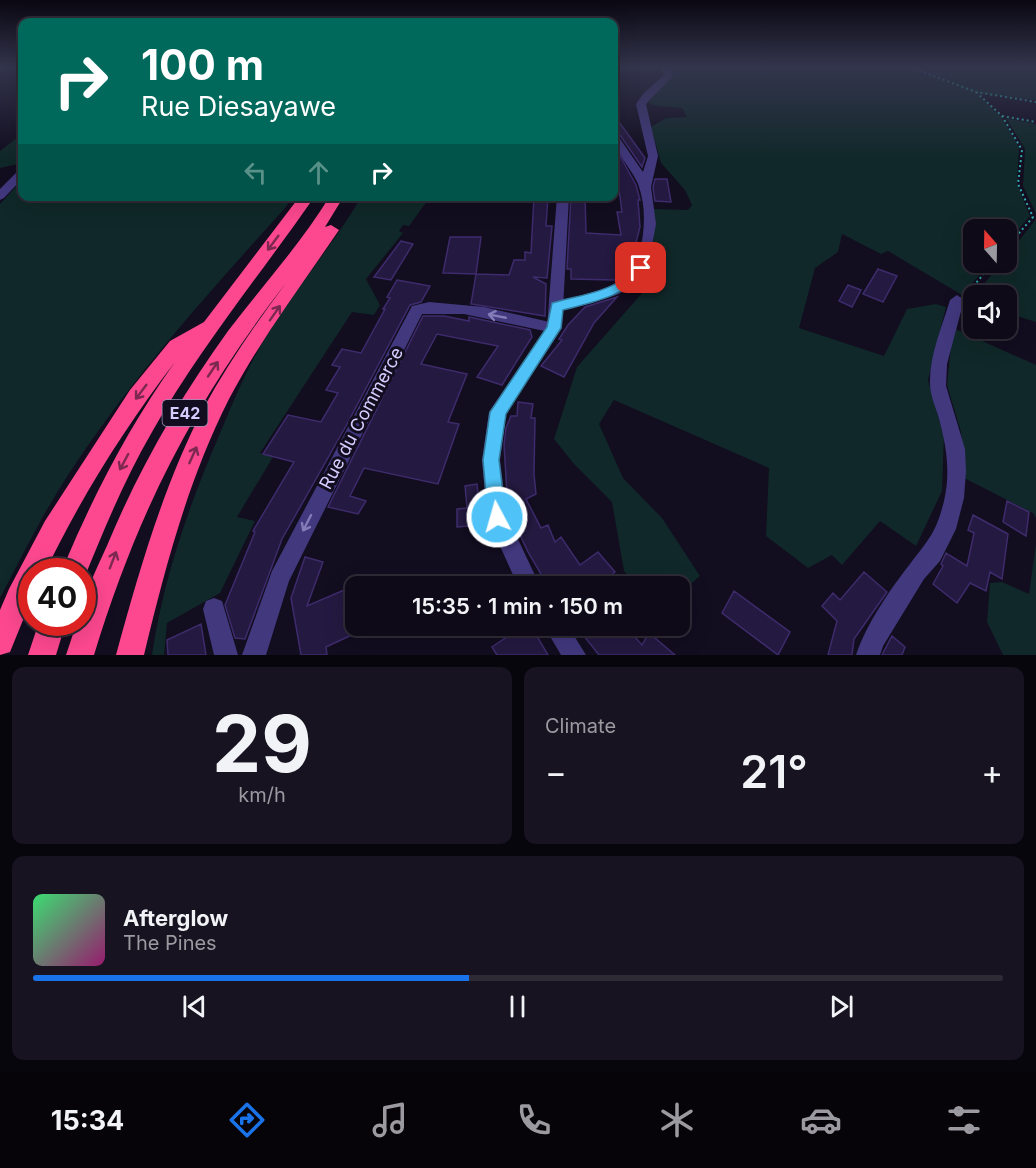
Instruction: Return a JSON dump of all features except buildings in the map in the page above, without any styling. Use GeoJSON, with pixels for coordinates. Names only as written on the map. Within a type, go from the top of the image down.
{"type":"FeatureCollection","features":[{"type":"Feature","properties":{"kind":"highway","name":"E42"},"geometry":{"type":"LineString","coordinates":[[80,558],[124,461],[155,407],[304,201]]}},
{"type":"Feature","properties":{"kind":"highway","name":"E42"},"geometry":{"type":"LineString","coordinates":[[80,655],[92,615],[124,529],[157,458],[235,337],[324,221],[336,201]]}},
{"type":"Feature","properties":{"kind":"highway"},"geometry":{"type":"LineString","coordinates":[[130,655],[149,579],[183,477],[210,416],[252,346],[334,226],[338,201]]}},
{"type":"Feature","properties":{"kind":"highway"},"geometry":{"type":"LineString","coordinates":[[0,642],[18,598],[53,529],[137,396],[177,346],[213,324]]}},
{"type":"Feature","properties":{"kind":"highway"},"geometry":{"type":"LineString","coordinates":[[42,655],[48,636]]}},
{"type":"Feature","properties":{"kind":"street"},"geometry":{"type":"LineString","coordinates":[[645,98],[641,104],[653,156],[645,188]]}},
{"type":"Feature","properties":{"kind":"street"},"geometry":{"type":"LineString","coordinates":[[557,307],[598,296],[629,282],[641,268],[647,251],[650,206],[645,188],[618,144]]}},
{"type":"Feature","properties":{"kind":"street"},"geometry":{"type":"LineString","coordinates":[[0,196],[18,177]]}},
{"type":"Feature","properties":{"kind":"street"},"geometry":{"type":"LineString","coordinates":[[524,576],[497,517],[491,460],[498,412],[554,328],[563,201]]}},
{"type":"Feature","properties":{"kind":"street"},"geometry":{"type":"LineString","coordinates":[[868,655],[873,640],[917,572],[933,554],[946,529],[954,498],[957,471],[956,449],[938,386],[939,364],[957,300]]}},
{"type":"Feature","properties":{"kind":"street","name":"Rue du Commerce"},"geometry":{"type":"LineString","coordinates":[[254,655],[279,578],[417,310],[428,306],[455,308],[554,328]]}},
{"type":"Feature","properties":{"kind":"street"},"geometry":{"type":"LineString","coordinates":[[214,609],[226,655]]}},
{"type":"Feature","properties":{"kind":"street"},"geometry":{"type":"LineString","coordinates":[[562,636],[574,655]]}},
{"type":"Feature","properties":{"kind":"path"},"geometry":{"type":"LineString","coordinates":[[982,98],[1002,116],[1022,150],[1018,184],[1033,217],[1017,235]]}},
{"type":"Feature","properties":{"kind":"path"},"geometry":{"type":"LineString","coordinates":[[1009,98],[1036,102]]}},
{"type":"Feature","properties":{"kind":"path"},"geometry":{"type":"LineString","coordinates":[[1002,116],[1036,122]]}},
{"type":"Feature","properties":{"kind":"path"},"geometry":{"type":"LineString","coordinates":[[957,300],[964,297],[985,273]]}},
{"type":"Feature","properties":{"kind":"green space"},"geometry":{"type":"Polygon","coordinates":[[[653,98],[982,98],[1001,117],[1019,147],[1017,184],[1030,216],[1017,231],[1017,219],[963,219],[963,273],[981,273],[971,285],[963,285],[962,295],[888,251],[881,254],[842,234],[838,252],[815,268],[799,328],[884,356],[907,309],[936,304],[946,307],[928,380],[944,436],[942,491],[916,546],[880,521],[842,565],[832,555],[808,568],[766,536],[769,468],[614,400],[599,424],[623,478],[662,518],[700,576],[690,584],[690,576],[628,576],[624,571],[612,502],[574,464],[554,439],[577,367],[658,275],[646,270],[653,252],[654,209],[688,210],[692,205],[685,190],[661,163],[651,127],[666,118],[687,117],[682,108],[648,103],[653,98]]]}},
{"type":"Feature","properties":{"kind":"green space"},"geometry":{"type":"Polygon","coordinates":[[[1012,98],[1036,98],[1036,100],[1012,98]]]}},
{"type":"Feature","properties":{"kind":"green space"},"geometry":{"type":"Polygon","coordinates":[[[1006,118],[1036,124],[1036,214],[1023,186],[1025,149],[1006,118]]]}},
{"type":"Feature","properties":{"kind":"green space"},"geometry":{"type":"Polygon","coordinates":[[[18,137],[18,164],[0,168],[0,151],[18,137]]]}},
{"type":"Feature","properties":{"kind":"green space"},"geometry":{"type":"Polygon","coordinates":[[[18,184],[18,201],[290,201],[157,354],[98,432],[45,513],[21,558],[18,558],[18,564],[0,598],[0,204],[18,184]]]}},
{"type":"Feature","properties":{"kind":"green space"},"geometry":{"type":"Polygon","coordinates":[[[358,201],[427,201],[409,226],[403,225],[399,231],[403,233],[366,279],[380,305],[374,315],[352,312],[260,453],[273,457],[237,517],[255,521],[220,593],[167,623],[164,655],[152,655],[163,599],[178,545],[207,464],[241,384],[269,332],[358,201]]]}},
{"type":"Feature","properties":{"kind":"green space"},"geometry":{"type":"Polygon","coordinates":[[[1036,219],[1036,322],[1017,316],[1017,285],[983,285],[993,273],[1017,273],[1017,243],[1036,219]]]}},
{"type":"Feature","properties":{"kind":"green space"},"geometry":{"type":"Polygon","coordinates":[[[953,328],[963,332],[963,339],[978,339],[1036,365],[1036,518],[1033,513],[964,478],[961,432],[947,385],[953,328]]]}},
{"type":"Feature","properties":{"kind":"green space"},"geometry":{"type":"Polygon","coordinates":[[[1036,543],[1036,655],[1003,655],[987,622],[990,583],[1002,582],[1029,594],[1036,543]]]}},
{"type":"Feature","properties":{"kind":"route"},"geometry":{"type":"LineString","coordinates":[[497,517],[491,460],[498,412],[554,328],[557,307],[598,296],[629,282],[641,268]]}}]}
